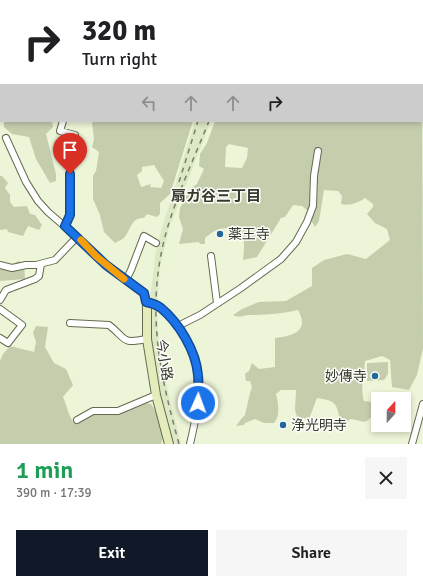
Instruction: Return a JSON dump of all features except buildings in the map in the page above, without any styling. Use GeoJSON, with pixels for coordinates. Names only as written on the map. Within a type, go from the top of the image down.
{"type":"FeatureCollection","features":[{"type":"Feature","properties":{"kind":"street"},"geometry":{"type":"LineString","coordinates":[[63,122],[60,131],[75,135],[71,151],[69,188],[70,215],[65,226]]}},
{"type":"Feature","properties":{"kind":"street"},"geometry":{"type":"LineString","coordinates":[[6,138],[33,194],[48,212],[96,256],[144,293],[146,302],[160,307],[178,326],[188,342],[198,375],[198,403],[190,444]]}},
{"type":"Feature","properties":{"kind":"street"},"geometry":{"type":"LineString","coordinates":[[178,326],[200,315],[281,259],[296,242],[307,222],[312,206],[314,176],[318,151]]}},
{"type":"Feature","properties":{"kind":"street"},"geometry":{"type":"LineString","coordinates":[[126,280],[144,236],[156,242]]}},
{"type":"Feature","properties":{"kind":"street"},"geometry":{"type":"LineString","coordinates":[[0,265],[12,268],[41,264],[56,260],[77,237]]}},
{"type":"Feature","properties":{"kind":"street"},"geometry":{"type":"LineString","coordinates":[[211,256],[217,303]]}},
{"type":"Feature","properties":{"kind":"street"},"geometry":{"type":"LineString","coordinates":[[0,300],[6,290],[39,276],[41,264]]}},
{"type":"Feature","properties":{"kind":"street","name":"今小路"},"geometry":{"type":"LineString","coordinates":[[146,302],[147,339],[156,394],[169,444]]}},
{"type":"Feature","properties":{"kind":"street"},"geometry":{"type":"LineString","coordinates":[[0,309],[22,325],[8,343],[1,340]]}},
{"type":"Feature","properties":{"kind":"street"},"geometry":{"type":"LineString","coordinates":[[70,323],[109,325],[128,342],[147,339]]}},
{"type":"Feature","properties":{"kind":"street"},"geometry":{"type":"LineString","coordinates":[[77,420],[93,411],[118,411],[156,394]]}},
{"type":"Feature","properties":{"kind":"street"},"geometry":{"type":"LineString","coordinates":[[412,444],[423,404]]}},
{"type":"Feature","properties":{"kind":"shaded area"},"geometry":{"type":"Polygon","coordinates":[[[4,122],[52,122],[53,127],[46,134],[56,174],[56,181],[50,183],[36,159],[29,137],[12,134],[4,127],[4,122]]]}},
{"type":"Feature","properties":{"kind":"shaded area"},"geometry":{"type":"Polygon","coordinates":[[[93,122],[193,122],[170,194],[160,203],[160,214],[157,217],[147,214],[144,218],[136,220],[124,238],[115,243],[104,232],[100,215],[93,199],[93,176],[96,171],[99,152],[92,147],[94,139],[93,122]],[[154,165],[142,167],[142,171],[137,175],[141,187],[151,184],[150,187],[161,188],[164,181],[154,165]]]}},
{"type":"Feature","properties":{"kind":"shaded area"},"geometry":{"type":"Polygon","coordinates":[[[195,122],[211,122],[169,228],[160,267],[157,303],[150,299],[156,251],[195,122]]]}},
{"type":"Feature","properties":{"kind":"shaded area"},"geometry":{"type":"Polygon","coordinates":[[[215,122],[422,122],[423,348],[417,375],[409,390],[392,387],[390,360],[382,356],[365,361],[362,386],[363,396],[364,401],[371,402],[371,418],[365,422],[351,419],[341,423],[335,404],[328,400],[317,398],[309,419],[297,417],[295,410],[296,390],[281,390],[276,394],[278,416],[274,423],[264,423],[255,419],[245,423],[244,425],[236,426],[245,415],[252,387],[250,381],[246,381],[245,374],[249,371],[252,363],[259,369],[275,367],[275,338],[293,334],[301,328],[302,323],[298,310],[267,314],[240,316],[233,315],[242,309],[259,302],[286,301],[312,286],[312,268],[324,260],[347,254],[366,259],[390,240],[387,229],[375,223],[367,214],[373,207],[373,204],[365,198],[354,204],[341,204],[342,196],[338,191],[324,190],[319,221],[315,227],[311,220],[315,210],[307,210],[302,206],[293,205],[285,217],[281,218],[257,257],[243,260],[244,239],[239,228],[224,228],[217,230],[205,238],[205,244],[200,244],[199,242],[179,244],[183,229],[179,217],[180,208],[190,189],[197,184],[204,169],[199,166],[200,154],[207,143],[215,122]],[[229,144],[226,147],[225,167],[242,168],[247,158],[248,148],[229,144]]]}},
{"type":"Feature","properties":{"kind":"shaded area"},"geometry":{"type":"Polygon","coordinates":[[[0,176],[2,176],[8,183],[5,188],[10,195],[10,202],[14,207],[27,206],[30,214],[35,215],[42,225],[39,230],[28,226],[23,236],[8,232],[7,229],[0,230],[0,176]]]}},
{"type":"Feature","properties":{"kind":"shaded area"},"geometry":{"type":"Polygon","coordinates":[[[18,261],[24,263],[25,279],[0,281],[0,267],[12,269],[18,261]]]}},
{"type":"Feature","properties":{"kind":"shaded area"},"geometry":{"type":"Polygon","coordinates":[[[150,307],[157,310],[159,346],[165,379],[181,444],[173,444],[162,402],[155,365],[150,307]]]}},
{"type":"Feature","properties":{"kind":"shaded area"},"geometry":{"type":"Polygon","coordinates":[[[36,326],[48,327],[45,347],[54,363],[66,369],[73,385],[63,397],[74,423],[87,411],[128,409],[145,403],[151,404],[159,418],[162,429],[163,434],[161,444],[0,444],[0,361],[3,354],[10,346],[34,352],[36,342],[33,333],[36,326]]]}},
{"type":"Feature","properties":{"kind":"shaded area"},"geometry":{"type":"Polygon","coordinates":[[[388,362],[388,374],[384,380],[367,381],[367,363],[388,362]]]}},
{"type":"Feature","properties":{"kind":"waterway"},"geometry":{"type":"LineString","coordinates":[[191,427],[193,413]]}},
{"type":"Feature","properties":{"kind":"railway"},"geometry":{"type":"LineString","coordinates":[[179,182],[198,122]]}},
{"type":"Feature","properties":{"kind":"railway"},"geometry":{"type":"LineString","coordinates":[[179,444],[165,389],[160,362],[156,309],[157,282],[161,254],[172,213],[209,122]]}},
{"type":"Feature","properties":{"kind":"slow traffic"},"geometry":{"type":"LineString","coordinates":[[81,240],[96,256],[124,279]]}},
{"type":"Feature","properties":{"kind":"place","name":"薬王寺"},"geometry":{"type":"Point","coordinates":[220,234]}},
{"type":"Feature","properties":{"kind":"place","name":"妙傳寺"},"geometry":{"type":"Point","coordinates":[375,376]}},
{"type":"Feature","properties":{"kind":"place","name":"浄光明寺"},"geometry":{"type":"Point","coordinates":[283,425]}},
{"type":"Feature","properties":{"kind":"district","name":"扇ガ谷三丁目"},"geometry":{"type":"Point","coordinates":[216,196]}},
{"type":"Feature","properties":{"kind":"route"},"geometry":{"type":"LineString","coordinates":[[70,174],[69,188],[71,206],[70,215],[65,226],[106,265],[144,293],[146,302],[160,307],[178,326],[188,342],[197,366],[198,403]]}}]}
